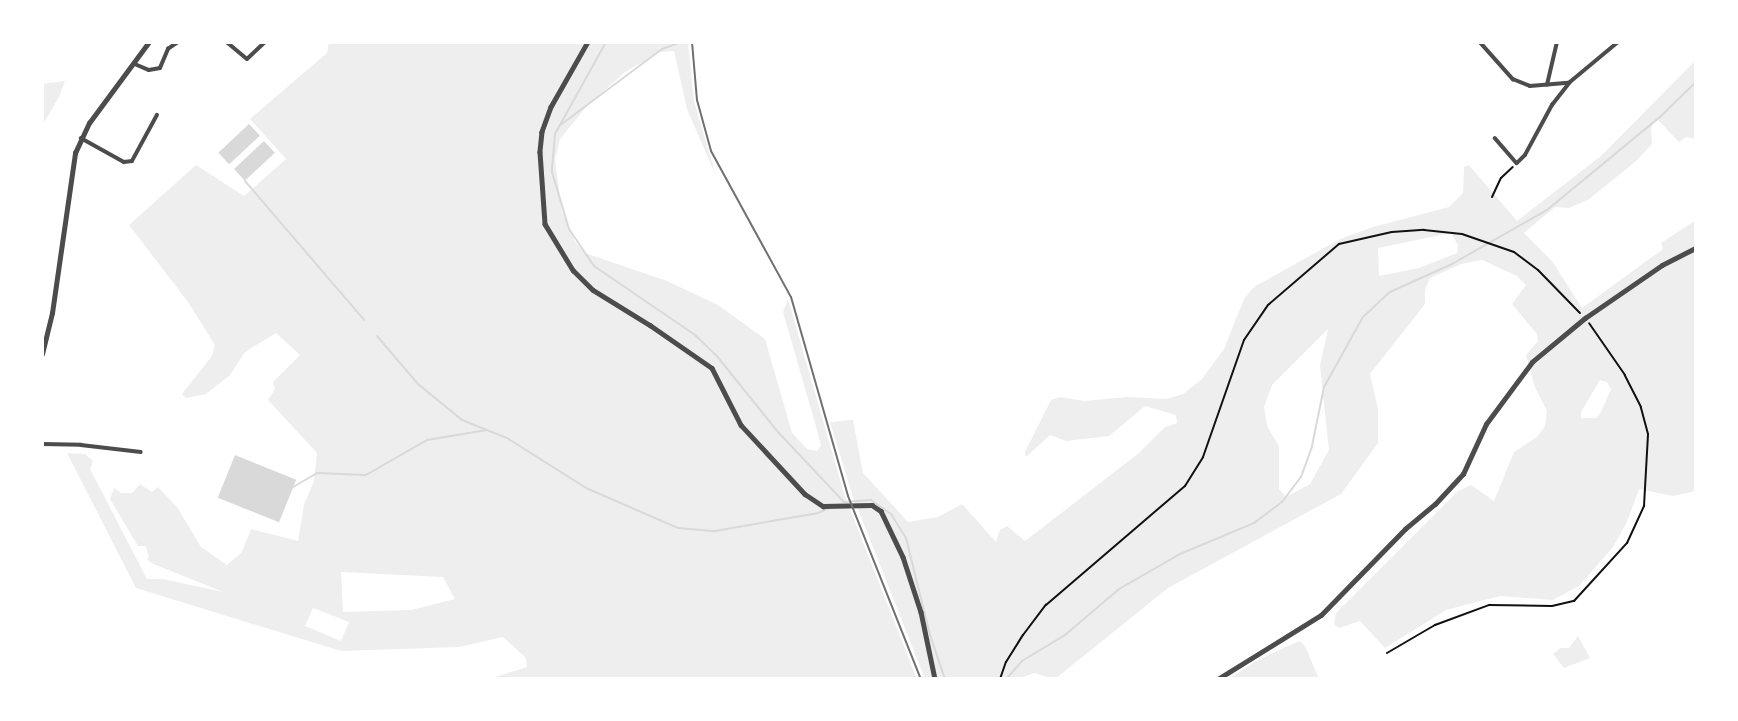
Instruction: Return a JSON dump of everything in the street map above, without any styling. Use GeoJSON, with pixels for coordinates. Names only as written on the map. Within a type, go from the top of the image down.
{"type":"FeatureCollection","features":[{"type":"Feature","properties":{"kind":"street"},"geometry":{"type":"LineString","coordinates":[[42,354],[52,313],[69,180],[81,138],[98,109],[135,64],[149,42]]}},
{"type":"Feature","properties":{"kind":"street"},"geometry":{"type":"LineString","coordinates":[[135,64],[149,70],[160,68],[168,49],[178,42]]}},
{"type":"Feature","properties":{"kind":"street"},"geometry":{"type":"LineString","coordinates":[[227,42],[247,59],[265,42]]}},
{"type":"Feature","properties":{"kind":"street"},"geometry":{"type":"LineString","coordinates":[[588,42],[551,107],[542,132],[540,152],[545,224],[573,270],[593,290],[712,368],[741,425],[806,494],[823,506],[872,505],[881,511],[903,557],[917,601],[935,679]]}},
{"type":"Feature","properties":{"kind":"street"},"geometry":{"type":"LineString","coordinates":[[1480,42],[1513,79],[1530,86],[1570,82]]}},
{"type":"Feature","properties":{"kind":"street"},"geometry":{"type":"LineString","coordinates":[[1547,85],[1557,42]]}},
{"type":"Feature","properties":{"kind":"street"},"geometry":{"type":"LineString","coordinates":[[1496,138],[1517,163],[1525,155],[1552,105],[1570,82],[1618,42]]}},
{"type":"Feature","properties":{"kind":"street"},"geometry":{"type":"LineString","coordinates":[[81,138],[124,162],[132,161],[158,115]]}},
{"type":"Feature","properties":{"kind":"street"},"geometry":{"type":"LineString","coordinates":[[1217,679],[1321,615],[1346,592],[1463,474],[1486,424],[1532,362],[1585,318],[1662,265],[1696,248]]}},
{"type":"Feature","properties":{"kind":"street"},"geometry":{"type":"LineString","coordinates":[[42,444],[81,445],[141,452]]}},
{"type":"Feature","properties":{"kind":"path"},"geometry":{"type":"LineString","coordinates":[[1492,197],[1501,178],[1517,163]]}},
{"type":"Feature","properties":{"kind":"path"},"geometry":{"type":"LineString","coordinates":[[1000,679],[1023,635],[1046,605],[1185,486],[1203,457],[1244,340],[1268,305],[1339,244],[1392,232],[1424,230],[1461,234],[1514,253],[1538,271],[1585,318],[1625,374],[1641,407],[1648,434],[1649,467],[1644,506],[1628,543],[1574,601],[1552,606],[1489,605],[1435,625],[1387,653]]}},
{"type":"Feature","properties":{"kind":"shaded area"},"geometry":{"type":"Polygon","coordinates":[[[329,42],[688,42],[694,101],[716,176],[687,109],[674,51],[660,52],[625,72],[587,106],[560,139],[555,160],[562,212],[575,242],[585,253],[667,281],[718,305],[765,339],[792,433],[807,449],[817,451],[821,446],[783,312],[788,299],[845,497],[917,679],[489,679],[527,667],[526,658],[503,637],[459,647],[341,651],[136,588],[67,453],[85,454],[93,461],[90,469],[147,579],[163,579],[223,592],[151,563],[147,559],[149,557],[146,546],[138,546],[110,499],[114,488],[121,493],[132,493],[140,484],[152,492],[158,487],[177,507],[201,547],[227,565],[242,552],[251,529],[298,541],[304,505],[314,481],[317,453],[268,400],[275,389],[273,382],[300,355],[276,333],[245,352],[230,375],[206,394],[186,398],[182,394],[212,356],[215,345],[188,302],[129,225],[196,165],[244,196],[286,159],[250,119],[327,53],[329,42]],[[341,572],[343,612],[411,610],[455,599],[443,577],[341,572]],[[313,608],[305,626],[341,641],[349,622],[313,608]]]}},
{"type":"Feature","properties":{"kind":"shaded area"},"geometry":{"type":"Polygon","coordinates":[[[1696,60],[1696,139],[1686,137],[1679,142],[1658,120],[1654,120],[1651,129],[1652,144],[1635,162],[1588,200],[1569,208],[1555,207],[1524,233],[1552,261],[1582,308],[1663,249],[1661,243],[1696,220],[1696,491],[1673,496],[1639,489],[1627,522],[1613,547],[1579,586],[1553,600],[1500,596],[1446,610],[1385,648],[1360,621],[1339,628],[1334,624],[1336,613],[1458,491],[1471,485],[1494,501],[1514,452],[1537,437],[1545,426],[1547,411],[1535,387],[1526,355],[1538,341],[1537,334],[1512,304],[1526,285],[1517,276],[1482,260],[1461,264],[1430,278],[1425,290],[1425,304],[1370,374],[1378,409],[1378,443],[1341,494],[1168,588],[1055,679],[1034,673],[1018,679],[925,679],[852,494],[830,422],[853,420],[863,473],[908,522],[938,517],[962,504],[996,542],[1000,530],[1007,526],[1025,541],[1139,453],[1165,427],[1177,423],[1176,415],[1145,406],[1109,436],[1066,441],[1050,435],[1026,457],[1025,452],[1051,400],[1060,397],[1084,401],[1127,397],[1166,399],[1183,394],[1202,379],[1224,349],[1244,299],[1254,287],[1340,239],[1373,227],[1449,207],[1463,193],[1464,167],[1469,165],[1517,221],[1601,156],[1696,60]],[[1451,233],[1378,248],[1379,276],[1419,268],[1457,253],[1458,245],[1451,233]],[[1328,329],[1272,385],[1264,407],[1267,426],[1279,446],[1279,489],[1286,497],[1310,484],[1329,450],[1320,366],[1328,329]],[[1600,380],[1581,412],[1581,418],[1596,418],[1611,389],[1607,382],[1600,380]]]}},
{"type":"Feature","properties":{"kind":"shaded area"},"geometry":{"type":"Polygon","coordinates":[[[65,81],[59,97],[42,126],[42,84],[65,81]]]}},
{"type":"Feature","properties":{"kind":"shaded area"},"geometry":{"type":"Polygon","coordinates":[[[249,124],[260,136],[229,164],[218,153],[249,124]]]}},
{"type":"Feature","properties":{"kind":"shaded area"},"geometry":{"type":"Polygon","coordinates":[[[264,141],[275,153],[245,181],[234,169],[264,141]]]}},
{"type":"Feature","properties":{"kind":"shaded area"},"geometry":{"type":"Polygon","coordinates":[[[235,455],[296,480],[279,522],[218,498],[235,455]]]}},
{"type":"Feature","properties":{"kind":"shaded area"},"geometry":{"type":"Polygon","coordinates":[[[1578,636],[1590,658],[1564,668],[1553,654],[1560,648],[1569,648],[1578,636]]]}},
{"type":"Feature","properties":{"kind":"shaded area"},"geometry":{"type":"Polygon","coordinates":[[[1299,641],[1305,646],[1319,679],[1229,679],[1256,661],[1299,641]]]}},
{"type":"Feature","properties":{"kind":"waterway"},"geometry":{"type":"LineString","coordinates":[[606,42],[555,134],[552,172],[569,229],[594,266],[695,335],[716,355],[778,432],[844,502],[871,500],[891,514],[906,538],[930,635],[945,679]]}},
{"type":"Feature","properties":{"kind":"waterway"},"geometry":{"type":"LineString","coordinates":[[559,126],[662,49],[681,42]]}},
{"type":"Feature","properties":{"kind":"waterway"},"geometry":{"type":"LineString","coordinates":[[1006,679],[1022,661],[1065,635],[1119,589],[1180,554],[1254,523],[1282,502],[1301,477],[1312,446],[1324,387],[1363,317],[1390,292],[1452,264],[1547,210],[1661,116],[1696,82]]}},
{"type":"Feature","properties":{"kind":"waterway"},"geometry":{"type":"LineString","coordinates":[[245,181],[364,320]]}},
{"type":"Feature","properties":{"kind":"waterway"},"geometry":{"type":"LineString","coordinates":[[377,336],[418,384],[462,420],[507,438],[586,488],[678,528],[715,531],[818,513],[830,508]]}},
{"type":"Feature","properties":{"kind":"waterway"},"geometry":{"type":"LineString","coordinates":[[293,487],[317,473],[366,475],[427,440],[487,430]]}},
{"type":"Feature","properties":{"kind":"railway"},"geometry":{"type":"LineString","coordinates":[[692,42],[697,100],[711,151],[791,297],[848,496],[921,679]]}}]}
